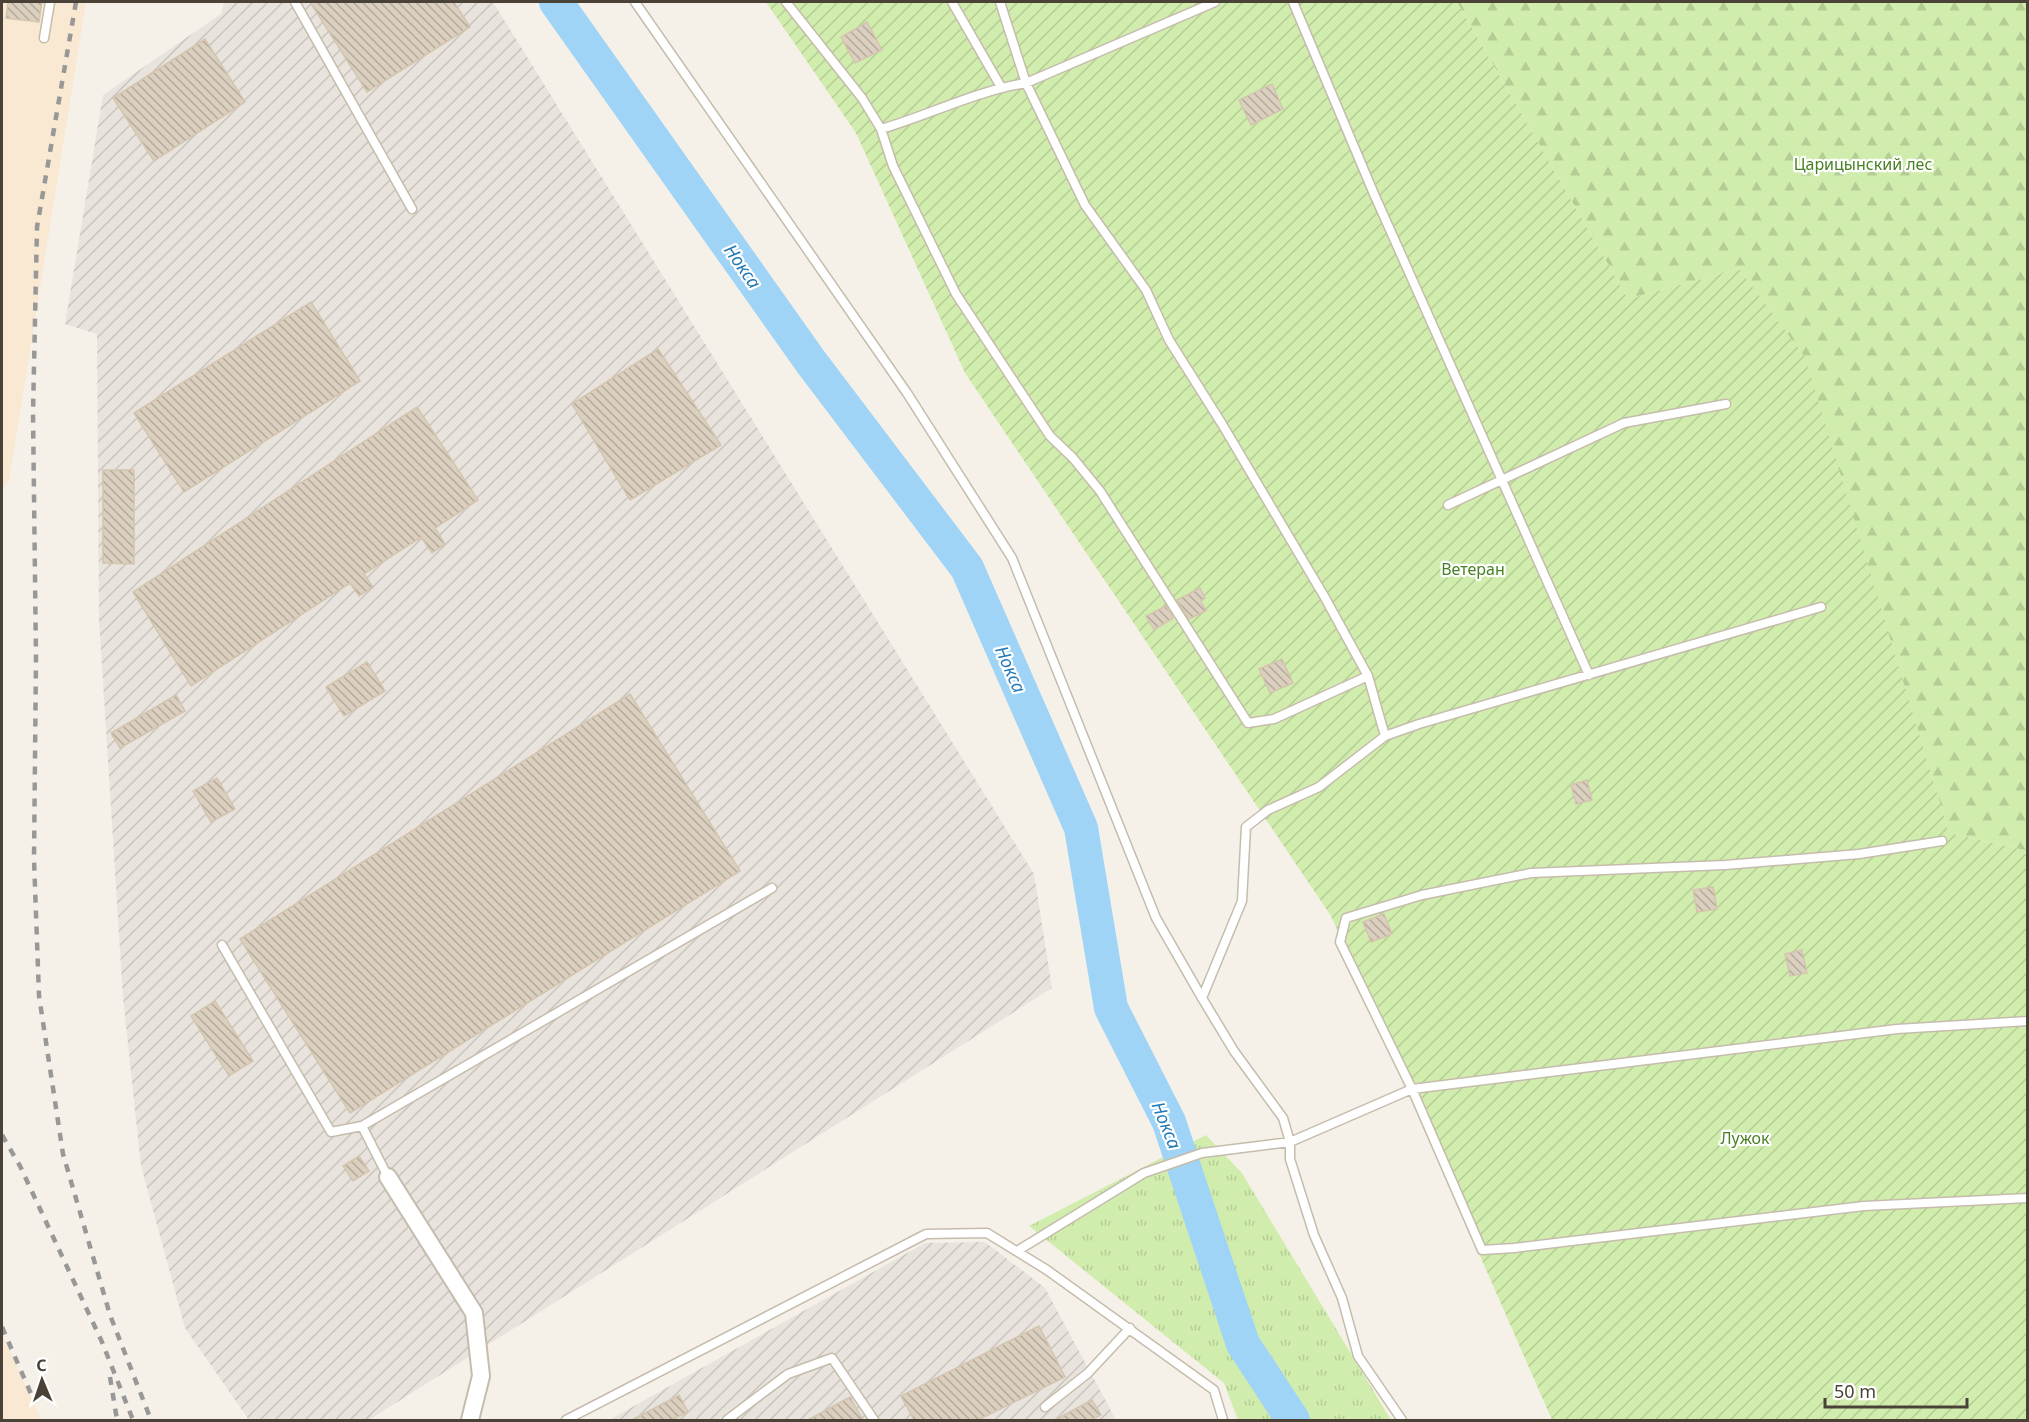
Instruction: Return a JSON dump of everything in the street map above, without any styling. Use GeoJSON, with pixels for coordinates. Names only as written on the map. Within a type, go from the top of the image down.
{"type":"FeatureCollection","features":[{"type":"Feature","properties":{"kind":"street"},"geometry":{"type":"LineString","coordinates":[[388,1177],[474,1313],[481,1376],[470,1420]]}},
{"type":"Feature","properties":{"kind":"lane"},"geometry":{"type":"LineString","coordinates":[[44,38],[50,2]]}},
{"type":"Feature","properties":{"kind":"lane"},"geometry":{"type":"LineString","coordinates":[[295,2],[412,209]]}},
{"type":"Feature","properties":{"kind":"lane"},"geometry":{"type":"LineString","coordinates":[[635,2],[907,393],[1012,558],[1156,918],[1234,1051],[1282,1118],[1290,1142],[1290,1160],[1314,1235],[1342,1298],[1358,1356],[1402,1420]]}},
{"type":"Feature","properties":{"kind":"lane"},"geometry":{"type":"LineString","coordinates":[[786,2],[862,98],[881,129],[894,166],[956,294],[1050,436],[1073,458],[1100,491],[1152,577],[1248,723],[1274,719],[1368,676]]}},
{"type":"Feature","properties":{"kind":"lane"},"geometry":{"type":"LineString","coordinates":[[952,2],[1001,87]]}},
{"type":"Feature","properties":{"kind":"lane"},"geometry":{"type":"LineString","coordinates":[[1000,2],[1026,83],[1086,205],[1146,290],[1169,340],[1228,434],[1368,676],[1385,736]]}},
{"type":"Feature","properties":{"kind":"lane"},"geometry":{"type":"LineString","coordinates":[[881,129],[923,117],[1001,87],[1026,83],[1215,2]]}},
{"type":"Feature","properties":{"kind":"lane"},"geometry":{"type":"LineString","coordinates":[[1293,2],[1374,194],[1590,675]]}},
{"type":"Feature","properties":{"kind":"lane"},"geometry":{"type":"LineString","coordinates":[[1448,505],[1624,423],[1726,404]]}},
{"type":"Feature","properties":{"kind":"lane"},"geometry":{"type":"LineString","coordinates":[[1202,998],[1242,901],[1246,827],[1268,810],[1319,787],[1385,736],[1821,607]]}},
{"type":"Feature","properties":{"kind":"lane"},"geometry":{"type":"LineString","coordinates":[[1942,841],[1859,854],[1758,862],[1531,873],[1422,895],[1346,918],[1340,942],[1412,1089],[1482,1250],[1864,1206],[2028,1198]]}},
{"type":"Feature","properties":{"kind":"lane"},"geometry":{"type":"LineString","coordinates":[[222,945],[332,1132],[362,1126],[772,888]]}},
{"type":"Feature","properties":{"kind":"lane"},"geometry":{"type":"LineString","coordinates":[[1017,1251],[1144,1173],[1202,1153],[1290,1142],[1412,1089],[1897,1029],[2028,1021]]}},
{"type":"Feature","properties":{"kind":"lane"},"geometry":{"type":"LineString","coordinates":[[362,1126],[388,1177]]}},
{"type":"Feature","properties":{"kind":"lane"},"geometry":{"type":"LineString","coordinates":[[566,1420],[926,1234],[987,1233],[1130,1328],[1214,1390],[1223,1420]]}},
{"type":"Feature","properties":{"kind":"lane"},"geometry":{"type":"LineString","coordinates":[[1045,1407],[1088,1373],[1130,1328]]}},
{"type":"Feature","properties":{"kind":"lane"},"geometry":{"type":"LineString","coordinates":[[727,1420],[788,1374],[832,1358],[874,1420]]}},
{"type":"Feature","properties":{"kind":"shaded area"},"geometry":{"type":"Polygon","coordinates":[[[2,2],[86,2],[9,481],[2,489],[2,2]]]}},
{"type":"Feature","properties":{"kind":"shaded area"},"geometry":{"type":"Polygon","coordinates":[[[224,2],[493,2],[1034,874],[1052,988],[369,1420],[249,1420],[185,1328],[141,1166],[123,997],[99,619],[97,334],[65,324],[103,95],[221,14],[224,2]]]}},
{"type":"Feature","properties":{"kind":"shaded area"},"geometry":{"type":"Polygon","coordinates":[[[985,1242],[1045,1288],[1116,1420],[609,1420],[925,1243],[985,1242]]]}},
{"type":"Feature","properties":{"kind":"shaded area"},"geometry":{"type":"Polygon","coordinates":[[[2,1333],[41,1420],[2,1420],[2,1333]]]}},
{"type":"Feature","properties":{"kind":"green space","name":"Ветеран"},"geometry":{"type":"Polygon","coordinates":[[[766,2],[1457,2],[1628,299],[1739,269],[1805,357],[1949,833],[2024,850],[2027,857],[2027,1420],[1552,1420],[1331,916],[965,373],[856,133],[766,2]]]}},
{"type":"Feature","properties":{"kind":"green space","name":"Царицынский лес"},"geometry":{"type":"Polygon","coordinates":[[[1457,2],[2027,2],[2027,857],[2024,850],[1949,833],[1804,357],[1739,269],[1628,299],[1457,2]]]}},
{"type":"Feature","properties":{"kind":"green space"},"geometry":{"type":"Polygon","coordinates":[[[1206,1135],[1242,1173],[1391,1420],[1238,1420],[1224,1383],[1029,1226],[1206,1135]]]}},
{"type":"Feature","properties":{"kind":"building"},"geometry":{"type":"Polygon","coordinates":[[[8,2],[42,2],[39,22],[6,18],[8,2]]]}},
{"type":"Feature","properties":{"kind":"building"},"geometry":{"type":"Polygon","coordinates":[[[310,2],[454,2],[470,27],[367,92],[310,2]]]}},
{"type":"Feature","properties":{"kind":"building"},"geometry":{"type":"Polygon","coordinates":[[[867,22],[882,50],[855,63],[841,37],[867,22]]]}},
{"type":"Feature","properties":{"kind":"building"},"geometry":{"type":"Polygon","coordinates":[[[205,39],[245,102],[154,161],[113,98],[205,39]]]}},
{"type":"Feature","properties":{"kind":"building"},"geometry":{"type":"Polygon","coordinates":[[[1272,84],[1283,109],[1251,125],[1239,100],[1272,84]]]}},
{"type":"Feature","properties":{"kind":"building"},"geometry":{"type":"Polygon","coordinates":[[[311,302],[360,381],[184,492],[134,413],[311,302]]]}},
{"type":"Feature","properties":{"kind":"building"},"geometry":{"type":"Polygon","coordinates":[[[658,349],[721,445],[630,500],[572,404],[658,349]]]}},
{"type":"Feature","properties":{"kind":"building"},"geometry":{"type":"Polygon","coordinates":[[[417,407],[478,500],[435,528],[445,544],[432,553],[421,537],[364,574],[373,587],[359,596],[350,583],[191,686],[133,592],[417,407]]]}},
{"type":"Feature","properties":{"kind":"building"},"geometry":{"type":"Polygon","coordinates":[[[103,470],[134,470],[134,564],[103,563],[103,470]]]}},
{"type":"Feature","properties":{"kind":"building"},"geometry":{"type":"Polygon","coordinates":[[[1200,588],[1205,598],[1201,601],[1206,611],[1189,619],[1177,600],[1200,588]]]}},
{"type":"Feature","properties":{"kind":"building"},"geometry":{"type":"Polygon","coordinates":[[[1166,606],[1173,618],[1154,630],[1146,616],[1166,606]]]}},
{"type":"Feature","properties":{"kind":"building"},"geometry":{"type":"Polygon","coordinates":[[[1282,659],[1293,683],[1270,693],[1259,669],[1282,659]]]}},
{"type":"Feature","properties":{"kind":"building"},"geometry":{"type":"Polygon","coordinates":[[[367,662],[385,691],[344,716],[326,687],[367,662]]]}},
{"type":"Feature","properties":{"kind":"building"},"geometry":{"type":"Polygon","coordinates":[[[630,694],[740,871],[350,1113],[240,939],[630,694]]]}},
{"type":"Feature","properties":{"kind":"building"},"geometry":{"type":"Polygon","coordinates":[[[176,695],[185,711],[120,748],[111,733],[176,695]]]}},
{"type":"Feature","properties":{"kind":"building"},"geometry":{"type":"Polygon","coordinates":[[[217,778],[235,809],[211,822],[193,791],[217,778]]]}},
{"type":"Feature","properties":{"kind":"building"},"geometry":{"type":"Polygon","coordinates":[[[1587,780],[1592,800],[1576,804],[1571,785],[1587,780]]]}},
{"type":"Feature","properties":{"kind":"building"},"geometry":{"type":"Polygon","coordinates":[[[1713,887],[1717,909],[1697,912],[1693,890],[1713,887]]]}},
{"type":"Feature","properties":{"kind":"building"},"geometry":{"type":"Polygon","coordinates":[[[1384,914],[1392,934],[1371,942],[1363,922],[1384,914]]]}},
{"type":"Feature","properties":{"kind":"building"},"geometry":{"type":"Polygon","coordinates":[[[1802,950],[1807,973],[1790,976],[1785,954],[1802,950]]]}},
{"type":"Feature","properties":{"kind":"building"},"geometry":{"type":"Polygon","coordinates":[[[215,1001],[253,1061],[229,1076],[191,1016],[215,1001]]]}},
{"type":"Feature","properties":{"kind":"building"},"geometry":{"type":"Polygon","coordinates":[[[359,1156],[369,1171],[353,1181],[343,1166],[359,1156]]]}},
{"type":"Feature","properties":{"kind":"building"},"geometry":{"type":"Polygon","coordinates":[[[1039,1326],[1065,1377],[978,1420],[914,1420],[901,1396],[1039,1326]]]}},
{"type":"Feature","properties":{"kind":"building"},"geometry":{"type":"Polygon","coordinates":[[[679,1395],[688,1412],[672,1420],[632,1420],[679,1395]]]}},
{"type":"Feature","properties":{"kind":"building"},"geometry":{"type":"Polygon","coordinates":[[[850,1397],[863,1420],[808,1420],[850,1397]]]}},
{"type":"Feature","properties":{"kind":"building"},"geometry":{"type":"Polygon","coordinates":[[[1092,1400],[1101,1415],[1091,1420],[1055,1420],[1092,1400]]]}},
{"type":"Feature","properties":{"kind":"waterway","name":"Нокса"},"geometry":{"type":"LineString","coordinates":[[556,2],[811,362],[967,568],[1081,828],[1111,1008],[1169,1122],[1243,1344],[1293,1420]]}},
{"type":"Feature","properties":{"kind":"railway"},"geometry":{"type":"LineString","coordinates":[[76,2],[37,227],[33,413],[36,658],[34,859],[39,996],[63,1154],[110,1315],[151,1420]]}},
{"type":"Feature","properties":{"kind":"railway"},"geometry":{"type":"LineString","coordinates":[[2,1135],[20,1166],[102,1342],[133,1420]]}},
{"type":"Feature","properties":{"kind":"railway"},"geometry":{"type":"LineString","coordinates":[[2,1327],[35,1403]]}},
{"type":"Feature","properties":{"kind":"railway"},"geometry":{"type":"LineString","coordinates":[[110,1377],[117,1420]]}},
{"type":"Feature","properties":{"kind":"park label","name":"Лужок"},"geometry":{"type":"Point","coordinates":[1745,1138]}}]}
